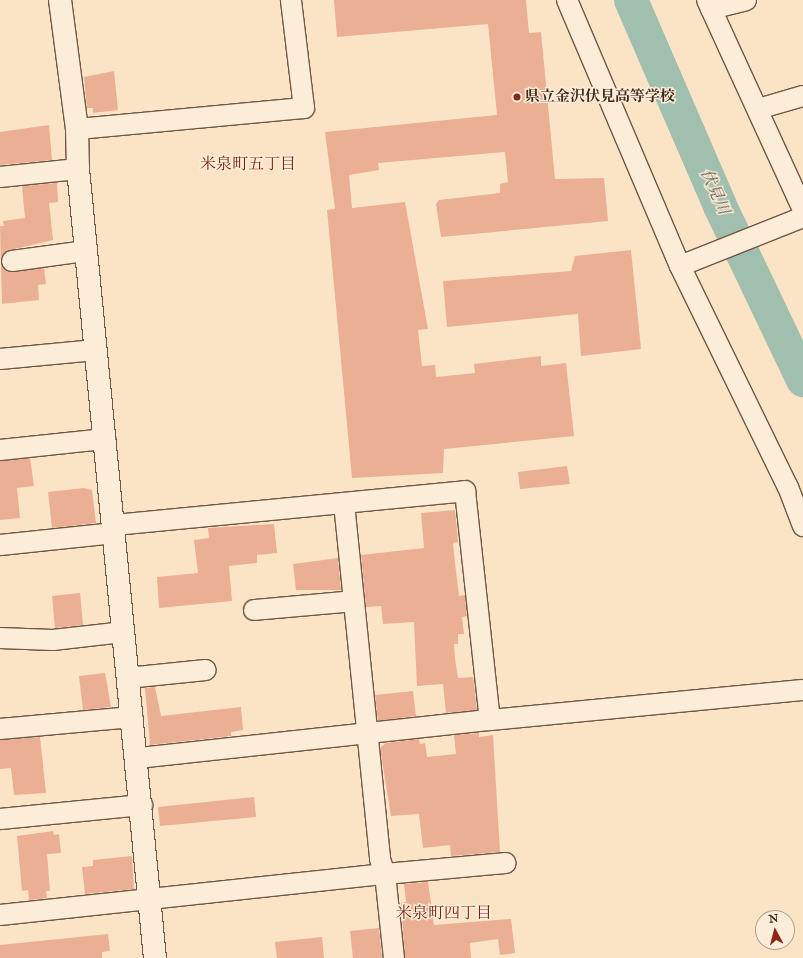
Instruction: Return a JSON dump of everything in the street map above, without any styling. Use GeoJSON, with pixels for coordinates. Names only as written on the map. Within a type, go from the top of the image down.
{"type":"FeatureCollection","features":[{"type":"Feature","properties":{"kind":"street"},"geometry":{"type":"LineString","coordinates":[[60,0],[77,129],[78,169],[114,529],[127,678],[138,758],[155,958]]}},
{"type":"Feature","properties":{"kind":"street"},"geometry":{"type":"LineString","coordinates":[[77,129],[304,108],[291,0]]}},
{"type":"Feature","properties":{"kind":"street"},"geometry":{"type":"LineString","coordinates":[[567,0],[788,487],[803,526]]}},
{"type":"Feature","properties":{"kind":"street"},"geometry":{"type":"LineString","coordinates":[[686,264],[800,216],[758,109],[709,5],[746,0]]}},
{"type":"Feature","properties":{"kind":"street"},"geometry":{"type":"LineString","coordinates":[[758,109],[803,96]]}},
{"type":"Feature","properties":{"kind":"street"},"geometry":{"type":"LineString","coordinates":[[0,177],[78,169]]}},
{"type":"Feature","properties":{"kind":"street"},"geometry":{"type":"LineString","coordinates":[[12,261],[86,251]]}},
{"type":"Feature","properties":{"kind":"street"},"geometry":{"type":"LineString","coordinates":[[0,359],[96,350]]}},
{"type":"Feature","properties":{"kind":"street"},"geometry":{"type":"LineString","coordinates":[[0,450],[105,439]]}},
{"type":"Feature","properties":{"kind":"street"},"geometry":{"type":"LineString","coordinates":[[0,544],[344,502],[465,491],[490,720]]}},
{"type":"Feature","properties":{"kind":"street"},"geometry":{"type":"LineString","coordinates":[[344,502],[380,859],[385,874],[394,958]]}},
{"type":"Feature","properties":{"kind":"street"},"geometry":{"type":"LineString","coordinates":[[254,610],[354,601]]}},
{"type":"Feature","properties":{"kind":"street"},"geometry":{"type":"LineString","coordinates":[[0,638],[53,640],[123,632]]}},
{"type":"Feature","properties":{"kind":"street"},"geometry":{"type":"LineString","coordinates":[[127,678],[206,670]]}},
{"type":"Feature","properties":{"kind":"street"},"geometry":{"type":"LineString","coordinates":[[138,758],[367,735],[490,720],[803,690]]}},
{"type":"Feature","properties":{"kind":"street"},"geometry":{"type":"LineString","coordinates":[[0,729],[132,717]]}},
{"type":"Feature","properties":{"kind":"street"},"geometry":{"type":"LineString","coordinates":[[0,819],[142,805]]}},
{"type":"Feature","properties":{"kind":"street"},"geometry":{"type":"LineString","coordinates":[[0,915],[149,898],[506,863]]}},
{"type":"Feature","properties":{"kind":"building"},"geometry":{"type":"Polygon","coordinates":[[[334,0],[526,0],[529,33],[541,32],[555,179],[604,178],[608,221],[441,237],[436,204],[439,200],[500,193],[500,184],[508,182],[505,152],[378,163],[379,170],[349,175],[352,208],[405,202],[428,329],[418,330],[422,366],[435,365],[436,377],[475,373],[474,364],[541,356],[541,366],[566,363],[574,436],[444,449],[443,473],[352,478],[327,210],[335,209],[325,132],[497,115],[488,24],[337,37],[334,0]]]}},
{"type":"Feature","properties":{"kind":"building"},"geometry":{"type":"Polygon","coordinates":[[[114,71],[118,110],[93,113],[93,108],[87,108],[84,77],[114,71]]]}},
{"type":"Feature","properties":{"kind":"building"},"geometry":{"type":"Polygon","coordinates":[[[49,125],[52,160],[0,165],[0,132],[49,125]]]}},
{"type":"Feature","properties":{"kind":"building"},"geometry":{"type":"Polygon","coordinates":[[[57,183],[58,202],[49,203],[53,240],[10,250],[1,257],[3,268],[8,272],[44,268],[46,284],[38,285],[39,300],[2,304],[0,226],[4,226],[3,221],[25,218],[22,186],[57,183]]]}},
{"type":"Feature","properties":{"kind":"building"},"geometry":{"type":"Polygon","coordinates":[[[631,250],[641,349],[581,356],[578,314],[447,327],[443,281],[571,271],[575,256],[631,250]]]}},
{"type":"Feature","properties":{"kind":"building"},"geometry":{"type":"Polygon","coordinates":[[[30,458],[34,486],[17,488],[20,518],[0,520],[0,461],[30,458]]]}},
{"type":"Feature","properties":{"kind":"building"},"geometry":{"type":"Polygon","coordinates":[[[567,466],[570,484],[520,489],[518,472],[567,466]]]}},
{"type":"Feature","properties":{"kind":"building"},"geometry":{"type":"Polygon","coordinates":[[[84,488],[92,490],[96,523],[52,528],[48,492],[84,488]]]}},
{"type":"Feature","properties":{"kind":"building"},"geometry":{"type":"Polygon","coordinates":[[[455,510],[458,542],[453,543],[455,563],[459,596],[465,595],[467,616],[462,617],[464,634],[458,634],[458,644],[454,644],[455,659],[458,678],[473,677],[477,710],[446,713],[443,684],[417,686],[414,622],[383,624],[381,606],[366,607],[361,555],[424,548],[421,513],[455,510]]]}},
{"type":"Feature","properties":{"kind":"building"},"geometry":{"type":"Polygon","coordinates":[[[274,524],[277,553],[257,555],[257,563],[229,566],[232,601],[159,608],[157,577],[198,573],[194,540],[209,538],[208,528],[274,524]]]}},
{"type":"Feature","properties":{"kind":"building"},"geometry":{"type":"Polygon","coordinates":[[[338,558],[341,590],[296,590],[293,564],[338,558]]]}},
{"type":"Feature","properties":{"kind":"building"},"geometry":{"type":"Polygon","coordinates":[[[80,593],[83,625],[55,628],[52,596],[80,593]]]}},
{"type":"Feature","properties":{"kind":"building"},"geometry":{"type":"Polygon","coordinates":[[[105,673],[111,707],[83,710],[79,676],[105,673]]]}},
{"type":"Feature","properties":{"kind":"building"},"geometry":{"type":"Polygon","coordinates":[[[155,687],[161,716],[241,707],[243,730],[231,732],[231,736],[150,745],[145,688],[155,687]]]}},
{"type":"Feature","properties":{"kind":"building"},"geometry":{"type":"Polygon","coordinates":[[[413,691],[416,716],[378,721],[375,695],[413,691]]]}},
{"type":"Feature","properties":{"kind":"building"},"geometry":{"type":"Polygon","coordinates":[[[479,733],[479,737],[493,735],[500,852],[451,856],[450,845],[423,848],[419,814],[391,816],[380,748],[386,743],[419,739],[420,744],[425,743],[427,757],[456,754],[454,735],[479,733]]]}},
{"type":"Feature","properties":{"kind":"building"},"geometry":{"type":"Polygon","coordinates":[[[40,737],[46,793],[14,795],[11,768],[0,769],[0,740],[40,737]]]}},
{"type":"Feature","properties":{"kind":"building"},"geometry":{"type":"Polygon","coordinates":[[[254,797],[256,817],[160,826],[158,807],[254,797]]]}},
{"type":"Feature","properties":{"kind":"building"},"geometry":{"type":"Polygon","coordinates":[[[53,831],[54,835],[59,834],[61,853],[47,854],[50,891],[46,891],[47,898],[29,900],[28,890],[22,891],[17,836],[53,831]]]}},
{"type":"Feature","properties":{"kind":"building"},"geometry":{"type":"Polygon","coordinates":[[[132,856],[134,889],[85,894],[82,867],[93,866],[93,860],[132,856]]]}},
{"type":"Feature","properties":{"kind":"building"},"geometry":{"type":"Polygon","coordinates":[[[428,882],[434,925],[511,919],[515,953],[500,955],[498,939],[470,943],[471,958],[405,958],[401,903],[406,902],[404,884],[428,882]]]}},
{"type":"Feature","properties":{"kind":"building"},"geometry":{"type":"Polygon","coordinates":[[[379,928],[382,958],[353,958],[350,931],[379,928]]]}},
{"type":"Feature","properties":{"kind":"building"},"geometry":{"type":"Polygon","coordinates":[[[108,934],[110,951],[102,952],[102,958],[0,958],[0,945],[108,934]]]}},
{"type":"Feature","properties":{"kind":"building"},"geometry":{"type":"Polygon","coordinates":[[[322,937],[324,958],[277,958],[275,942],[322,937]]]}},
{"type":"Feature","properties":{"kind":"waterway","name":"伏見川"},"geometry":{"type":"LineString","coordinates":[[631,0],[720,206],[803,380]]}},
{"type":"Feature","properties":{"kind":"place","name":"県立金沢伏見高等学校"},"geometry":{"type":"Point","coordinates":[517,97]}},
{"type":"Feature","properties":{"kind":"district","name":"米泉町五丁目"},"geometry":{"type":"Point","coordinates":[248,165]}},
{"type":"Feature","properties":{"kind":"district","name":"米泉町四丁目"},"geometry":{"type":"Point","coordinates":[444,914]}}]}
